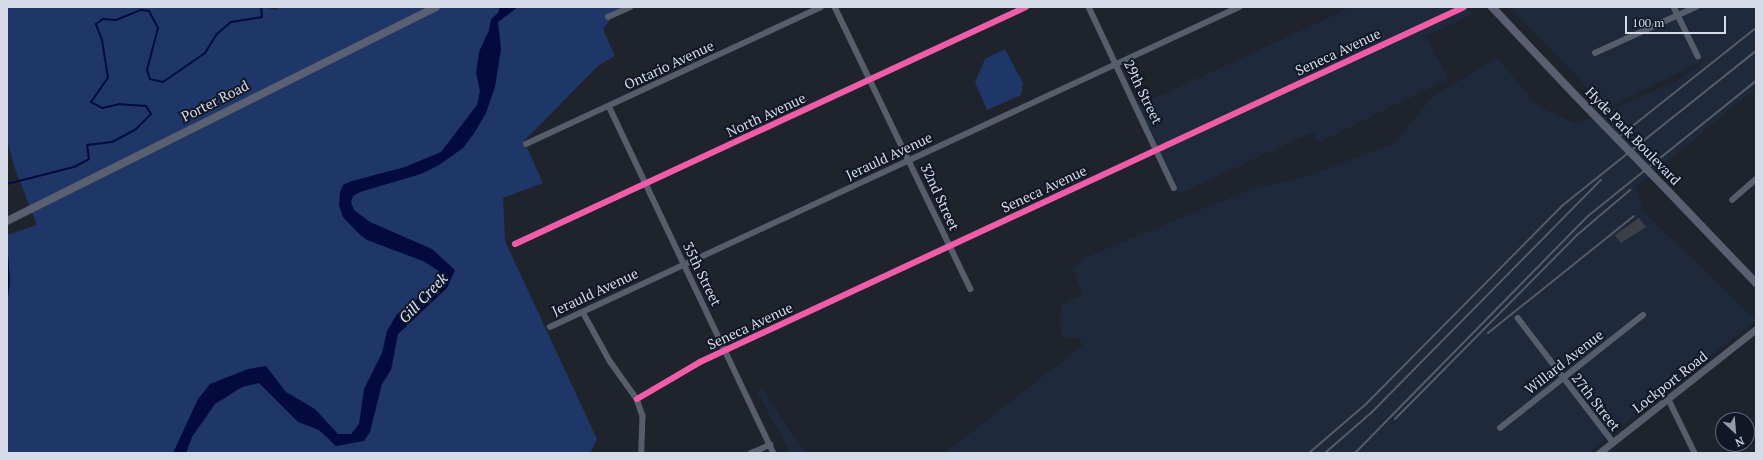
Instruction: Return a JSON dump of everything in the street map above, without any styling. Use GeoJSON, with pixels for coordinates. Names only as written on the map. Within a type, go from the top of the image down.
{"type":"FeatureCollection","features":[{"type":"Feature","properties":{"kind":"main road","name":"Porter Road"},"geometry":{"type":"LineString","coordinates":[[7,221],[436,7]]}},
{"type":"Feature","properties":{"kind":"main road","name":"Hyde Park Boulevard"},"geometry":{"type":"LineString","coordinates":[[1492,7],[1756,282]]}},
{"type":"Feature","properties":{"kind":"street"},"geometry":{"type":"LineString","coordinates":[[608,18],[630,7]]}},
{"type":"Feature","properties":{"kind":"street","name":"Ontario Avenue"},"geometry":{"type":"LineString","coordinates":[[526,144],[821,7]]}},
{"type":"Feature","properties":{"kind":"street","name":"32nd Street"},"geometry":{"type":"LineString","coordinates":[[835,7],[971,289]]}},
{"type":"Feature","properties":{"kind":"street","name":"North Avenue"},"geometry":{"type":"LineString","coordinates":[[515,244],[646,185],[1026,7]]}},
{"type":"Feature","properties":{"kind":"street","name":"29th Street"},"geometry":{"type":"LineString","coordinates":[[1089,7],[1174,188]]}},
{"type":"Feature","properties":{"kind":"street","name":"Jerauld Avenue"},"geometry":{"type":"LineString","coordinates":[[550,327],[1239,7]]}},
{"type":"Feature","properties":{"kind":"street","name":"Seneca Avenue"},"geometry":{"type":"LineString","coordinates":[[637,399],[726,350],[1464,7]]}},
{"type":"Feature","properties":{"kind":"street"},"geometry":{"type":"LineString","coordinates":[[1674,7],[1698,56]]}},
{"type":"Feature","properties":{"kind":"street"},"geometry":{"type":"LineString","coordinates":[[1595,53],[1696,7]]}},
{"type":"Feature","properties":{"kind":"street","name":"35th Street"},"geometry":{"type":"LineString","coordinates":[[609,106],[774,453]]}},
{"type":"Feature","properties":{"kind":"street"},"geometry":{"type":"LineString","coordinates":[[1732,200],[1756,179]]}},
{"type":"Feature","properties":{"kind":"street"},"geometry":{"type":"LineString","coordinates":[[583,312],[610,361],[637,399],[643,416],[642,453]]}},
{"type":"Feature","properties":{"kind":"street","name":"Willard Avenue"},"geometry":{"type":"LineString","coordinates":[[1500,428],[1643,315]]}},
{"type":"Feature","properties":{"kind":"street","name":"27th Street"},"geometry":{"type":"LineString","coordinates":[[1518,318],[1563,379],[1613,442]]}},
{"type":"Feature","properties":{"kind":"street","name":"Lockport Road"},"geometry":{"type":"LineString","coordinates":[[1599,453],[1669,400],[1756,329]]}},
{"type":"Feature","properties":{"kind":"street"},"geometry":{"type":"LineString","coordinates":[[1669,400],[1695,453]]}},
{"type":"Feature","properties":{"kind":"street"},"geometry":{"type":"LineString","coordinates":[[751,453],[770,445]]}},
{"type":"Feature","properties":{"kind":"shaded area"},"geometry":{"type":"Polygon","coordinates":[[[7,7],[263,7],[276,10],[278,7],[620,7],[603,29],[615,56],[599,65],[524,141],[543,183],[503,198],[505,241],[597,439],[590,453],[7,453],[7,235],[37,225],[15,169],[7,140],[7,7]]]}},
{"type":"Feature","properties":{"kind":"shaded area"},"geometry":{"type":"Polygon","coordinates":[[[1351,7],[1467,7],[1474,14],[1426,36],[1448,79],[1319,143],[1313,132],[1179,194],[1138,106],[1351,7]]]}},
{"type":"Feature","properties":{"kind":"shaded area"},"geometry":{"type":"Polygon","coordinates":[[[1510,7],[1756,7],[1756,88],[1635,188],[1645,213],[1756,320],[1588,453],[945,453],[1083,345],[1078,337],[1063,339],[1059,326],[1061,305],[1083,295],[1072,269],[1084,258],[1251,189],[1313,174],[1394,143],[1432,97],[1497,58],[1538,106],[1577,124],[1677,81],[1706,59],[1607,108],[1510,7]]]}},
{"type":"Feature","properties":{"kind":"shaded area"},"geometry":{"type":"Polygon","coordinates":[[[1005,49],[1023,83],[1021,95],[987,110],[975,82],[985,59],[1005,49]]]}},
{"type":"Feature","properties":{"kind":"shaded area"},"geometry":{"type":"Polygon","coordinates":[[[763,388],[790,431],[807,453],[791,453],[756,391],[763,388]]]}},
{"type":"Feature","properties":{"kind":"water","name":"Gill Creek"},"geometry":{"type":"Polygon","coordinates":[[[500,7],[518,7],[498,22],[501,49],[495,87],[486,113],[475,132],[463,148],[439,165],[421,174],[360,192],[353,196],[351,202],[354,210],[370,222],[432,249],[455,270],[447,288],[398,334],[391,370],[382,384],[370,432],[364,441],[336,446],[319,430],[298,422],[259,383],[242,387],[215,404],[192,437],[186,453],[173,453],[198,399],[210,384],[248,369],[266,366],[286,392],[315,409],[338,434],[351,434],[359,424],[364,389],[382,353],[387,331],[397,314],[432,288],[440,276],[439,271],[423,261],[367,240],[358,233],[343,217],[339,205],[340,192],[343,185],[352,181],[405,167],[441,152],[477,105],[480,91],[476,73],[479,52],[489,30],[491,19],[498,13],[500,7]]]}},
{"type":"Feature","properties":{"kind":"water"},"geometry":{"type":"Polygon","coordinates":[[[7,237],[10,281],[7,308],[7,237]]]}},
{"type":"Feature","properties":{"kind":"building"},"geometry":{"type":"Polygon","coordinates":[[[1639,218],[1646,227],[1621,243],[1615,235],[1639,218]]]}},
{"type":"Feature","properties":{"kind":"waterway"},"geometry":{"type":"LineString","coordinates":[[7,184],[74,167],[89,159],[87,145],[112,142],[136,129],[151,114],[146,106],[120,104],[102,108],[91,102],[108,78],[102,40],[96,24],[103,19],[116,20],[141,10],[149,11],[158,28],[147,70],[150,79],[163,82],[205,53],[217,34],[231,22],[262,17],[261,7]]}},
{"type":"Feature","properties":{"kind":"railway"},"geometry":{"type":"LineString","coordinates":[[1620,136],[1756,28]]}},
{"type":"Feature","properties":{"kind":"railway"},"geometry":{"type":"LineString","coordinates":[[1309,453],[1365,405],[1563,205],[1756,51]]}},
{"type":"Feature","properties":{"kind":"railway"},"geometry":{"type":"LineString","coordinates":[[1355,453],[1588,216],[1756,81]]}},
{"type":"Feature","properties":{"kind":"railway"},"geometry":{"type":"LineString","coordinates":[[1325,453],[1372,412],[1601,180]]}},
{"type":"Feature","properties":{"kind":"railway"},"geometry":{"type":"LineString","coordinates":[[1395,419],[1577,235],[1630,190]]}},
{"type":"Feature","properties":{"kind":"railway"},"geometry":{"type":"LineString","coordinates":[[1488,333],[1634,216]]}},
{"type":"Feature","properties":{"kind":"cycle path"},"geometry":{"type":"LineString","coordinates":[[515,244],[1026,7]]}},
{"type":"Feature","properties":{"kind":"cycle path"},"geometry":{"type":"LineString","coordinates":[[637,399],[700,362],[1464,7]]}}]}
